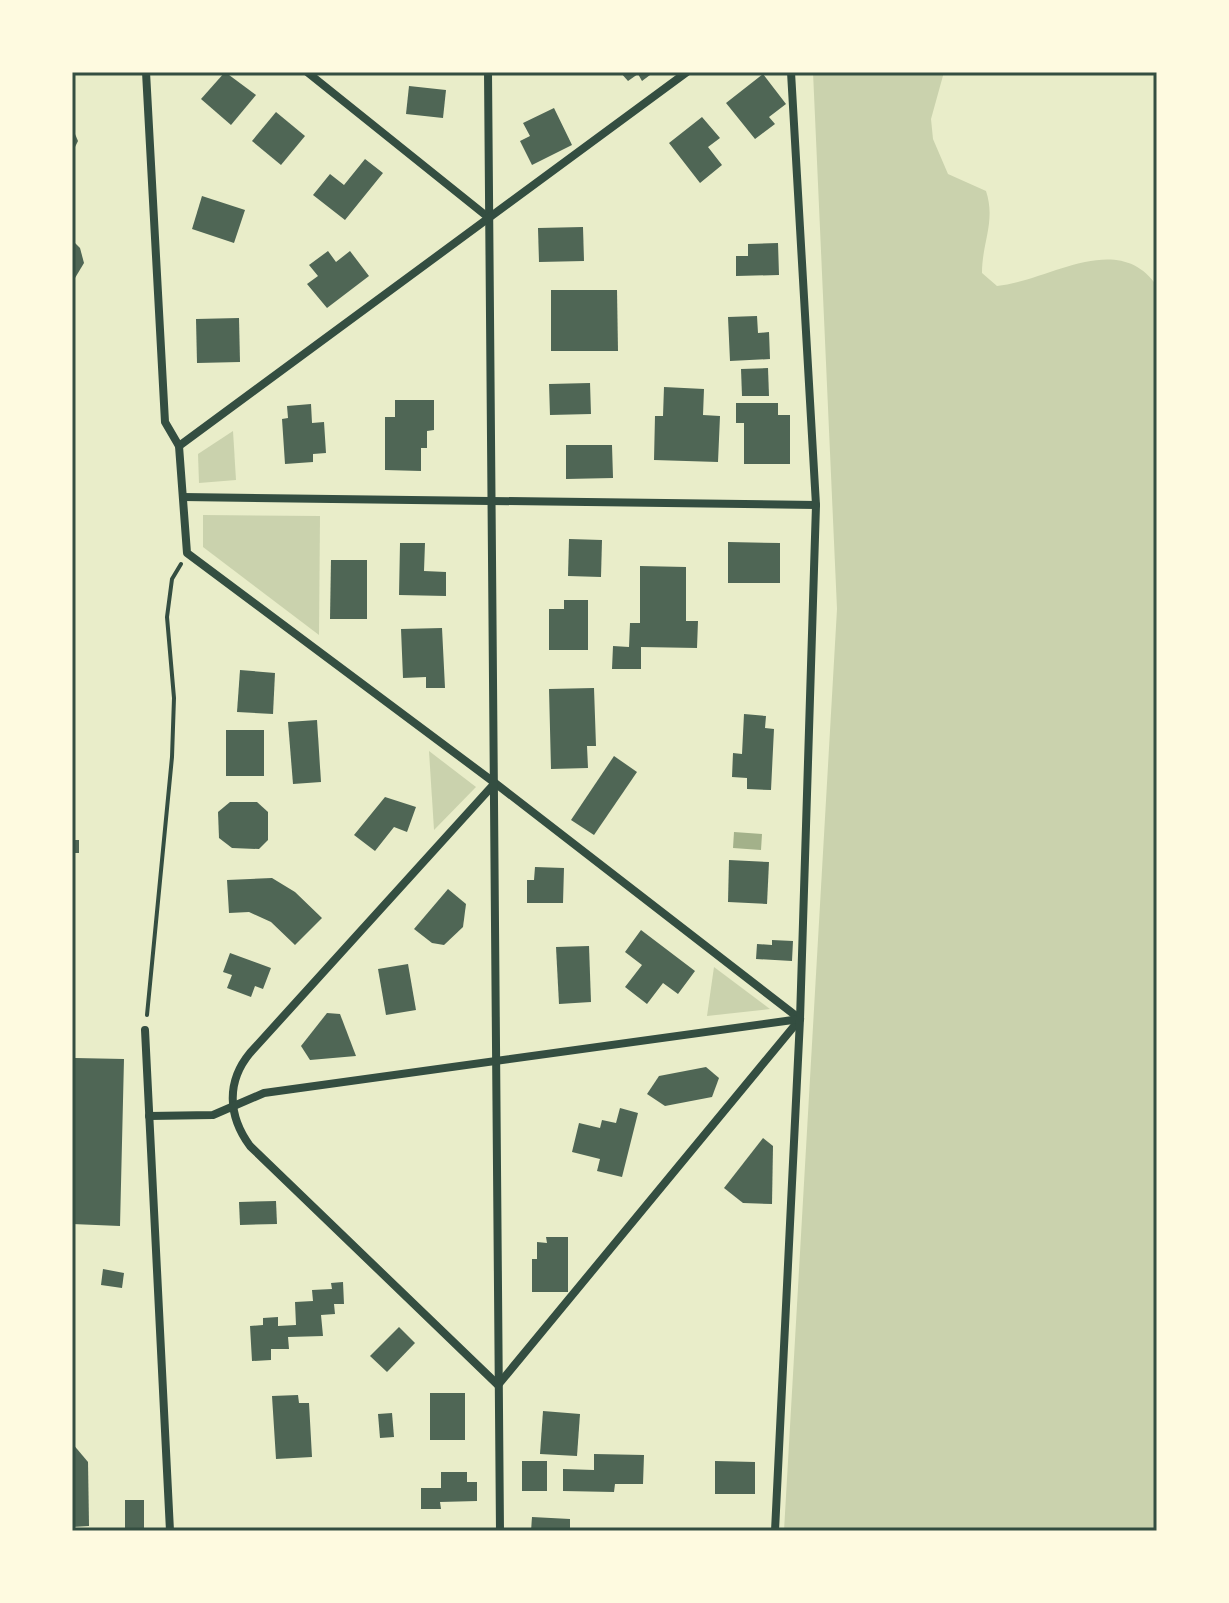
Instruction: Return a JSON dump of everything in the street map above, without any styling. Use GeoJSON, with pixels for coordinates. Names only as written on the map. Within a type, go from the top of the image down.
{"type":"FeatureCollection","features":[{"type":"Feature","properties":{"kind":"street"},"geometry":{"type":"LineString","coordinates":[[146,72],[165,422],[179,446],[187,553],[495,783],[800,1019]]}},
{"type":"Feature","properties":{"kind":"street"},"geometry":{"type":"LineString","coordinates":[[307,72],[489,218]]}},
{"type":"Feature","properties":{"kind":"street"},"geometry":{"type":"LineString","coordinates":[[488,72],[500,1531]]}},
{"type":"Feature","properties":{"kind":"street"},"geometry":{"type":"LineString","coordinates":[[179,446],[687,72]]}},
{"type":"Feature","properties":{"kind":"street"},"geometry":{"type":"LineString","coordinates":[[775,1531],[800,1019],[816,505],[791,72]]}},
{"type":"Feature","properties":{"kind":"street"},"geometry":{"type":"LineString","coordinates":[[183,497],[816,505]]}},
{"type":"Feature","properties":{"kind":"street"},"geometry":{"type":"LineString","coordinates":[[495,783],[243,1061],[233,1083],[233,1107],[239,1127],[250,1146],[498,1385]]}},
{"type":"Feature","properties":{"kind":"street"},"geometry":{"type":"LineString","coordinates":[[149,1116],[213,1115],[264,1093],[800,1019]]}},
{"type":"Feature","properties":{"kind":"street"},"geometry":{"type":"LineString","coordinates":[[498,1385],[800,1019]]}},
{"type":"Feature","properties":{"kind":"street"},"geometry":{"type":"LineString","coordinates":[[145,1030],[170,1531]]}},
{"type":"Feature","properties":{"kind":"path"},"geometry":{"type":"LineString","coordinates":[[145,1030],[172,757],[174,698],[167,617],[172,579],[187,553]]}},
{"type":"Feature","properties":{"kind":"shaded area"},"geometry":{"type":"Polygon","coordinates":[[[813,72],[944,72],[931,119],[933,139],[948,174],[986,191],[990,212],[982,273],[997,286],[1103,260],[1123,261],[1141,269],[1157,286],[1157,1531],[784,1531],[837,609],[813,72]]]}},
{"type":"Feature","properties":{"kind":"shaded area"},"geometry":{"type":"Polygon","coordinates":[[[233,431],[236,480],[199,483],[198,454],[233,431]]]}},
{"type":"Feature","properties":{"kind":"shaded area"},"geometry":{"type":"Polygon","coordinates":[[[203,515],[320,516],[319,635],[203,547],[203,515]]]}},
{"type":"Feature","properties":{"kind":"shaded area"},"geometry":{"type":"Polygon","coordinates":[[[429,751],[476,787],[434,830],[429,751]]]}},
{"type":"Feature","properties":{"kind":"shaded area"},"geometry":{"type":"Polygon","coordinates":[[[734,832],[762,834],[761,850],[733,848],[734,832]]]}},
{"type":"Feature","properties":{"kind":"shaded area"},"geometry":{"type":"Polygon","coordinates":[[[714,967],[770,1009],[707,1016],[714,967]]]}},
{"type":"Feature","properties":{"kind":"building"},"geometry":{"type":"Polygon","coordinates":[[[225,72],[256,95],[231,125],[201,99],[225,72]]]}},
{"type":"Feature","properties":{"kind":"building"},"geometry":{"type":"Polygon","coordinates":[[[620,72],[654,72],[642,81],[638,74],[628,81],[620,72]]]}},
{"type":"Feature","properties":{"kind":"building"},"geometry":{"type":"Polygon","coordinates":[[[763,74],[786,104],[769,117],[775,124],[755,139],[726,103],[763,74]]]}},
{"type":"Feature","properties":{"kind":"building"},"geometry":{"type":"Polygon","coordinates":[[[409,86],[446,90],[443,118],[406,114],[409,86]]]}},
{"type":"Feature","properties":{"kind":"building"},"geometry":{"type":"Polygon","coordinates":[[[554,108],[572,145],[532,165],[520,141],[530,136],[523,123],[554,108]]]}},
{"type":"Feature","properties":{"kind":"building"},"geometry":{"type":"Polygon","coordinates":[[[276,112],[305,136],[281,165],[252,141],[276,112]]]}},
{"type":"Feature","properties":{"kind":"building"},"geometry":{"type":"Polygon","coordinates":[[[702,117],[720,138],[708,147],[722,165],[700,183],[669,143],[702,117]]]}},
{"type":"Feature","properties":{"kind":"building"},"geometry":{"type":"Polygon","coordinates":[[[72,127],[78,141],[72,153],[72,127]]]}},
{"type":"Feature","properties":{"kind":"building"},"geometry":{"type":"Polygon","coordinates":[[[365,159],[383,173],[345,220],[313,195],[330,174],[344,185],[365,159]]]}},
{"type":"Feature","properties":{"kind":"building"},"geometry":{"type":"Polygon","coordinates":[[[202,196],[245,210],[234,243],[192,229],[202,196]]]}},
{"type":"Feature","properties":{"kind":"building"},"geometry":{"type":"Polygon","coordinates":[[[583,227],[584,261],[539,262],[538,228],[583,227]]]}},
{"type":"Feature","properties":{"kind":"building"},"geometry":{"type":"Polygon","coordinates":[[[72,240],[80,248],[84,263],[72,283],[72,240]]]}},
{"type":"Feature","properties":{"kind":"building"},"geometry":{"type":"Polygon","coordinates":[[[778,243],[779,275],[736,276],[736,256],[748,256],[748,244],[778,243]]]}},
{"type":"Feature","properties":{"kind":"building"},"geometry":{"type":"Polygon","coordinates":[[[328,251],[336,262],[350,251],[369,276],[327,308],[307,284],[318,276],[309,265],[328,251]]]}},
{"type":"Feature","properties":{"kind":"building"},"geometry":{"type":"Polygon","coordinates":[[[551,290],[617,290],[618,351],[551,351],[551,290]]]}},
{"type":"Feature","properties":{"kind":"building"},"geometry":{"type":"Polygon","coordinates":[[[757,316],[758,333],[769,332],[770,359],[730,361],[728,317],[757,316]]]}},
{"type":"Feature","properties":{"kind":"building"},"geometry":{"type":"Polygon","coordinates":[[[239,318],[240,362],[197,363],[196,319],[239,318]]]}},
{"type":"Feature","properties":{"kind":"building"},"geometry":{"type":"Polygon","coordinates":[[[768,368],[769,396],[742,396],[741,369],[768,368]]]}},
{"type":"Feature","properties":{"kind":"building"},"geometry":{"type":"Polygon","coordinates":[[[590,383],[591,414],[550,415],[549,384],[590,383]]]}},
{"type":"Feature","properties":{"kind":"building"},"geometry":{"type":"Polygon","coordinates":[[[664,387],[704,389],[703,415],[720,416],[718,462],[654,460],[655,416],[663,416],[664,387]]]}},
{"type":"Feature","properties":{"kind":"building"},"geometry":{"type":"Polygon","coordinates":[[[395,400],[434,400],[434,430],[427,431],[427,448],[421,448],[421,471],[385,470],[385,417],[395,417],[395,400]]]}},
{"type":"Feature","properties":{"kind":"building"},"geometry":{"type":"Polygon","coordinates":[[[736,403],[778,403],[778,415],[790,415],[790,464],[744,464],[744,423],[736,423],[736,403]]]}},
{"type":"Feature","properties":{"kind":"building"},"geometry":{"type":"Polygon","coordinates":[[[311,404],[312,423],[324,422],[326,453],[313,454],[313,462],[285,464],[282,419],[288,418],[287,406],[311,404]]]}},
{"type":"Feature","properties":{"kind":"building"},"geometry":{"type":"Polygon","coordinates":[[[566,445],[612,445],[613,478],[566,479],[566,445]]]}},
{"type":"Feature","properties":{"kind":"building"},"geometry":{"type":"Polygon","coordinates":[[[569,539],[602,540],[601,577],[568,576],[569,539]]]}},
{"type":"Feature","properties":{"kind":"building"},"geometry":{"type":"Polygon","coordinates":[[[728,542],[780,543],[780,583],[728,583],[728,542]]]}},
{"type":"Feature","properties":{"kind":"building"},"geometry":{"type":"Polygon","coordinates":[[[400,543],[425,543],[424,571],[446,572],[446,596],[399,595],[400,543]]]}},
{"type":"Feature","properties":{"kind":"building"},"geometry":{"type":"Polygon","coordinates":[[[331,560],[367,560],[367,619],[330,619],[331,560]]]}},
{"type":"Feature","properties":{"kind":"building"},"geometry":{"type":"Polygon","coordinates":[[[640,566],[686,567],[686,621],[698,621],[697,648],[641,647],[641,669],[612,669],[613,646],[629,647],[630,623],[640,623],[640,566]]]}},
{"type":"Feature","properties":{"kind":"building"},"geometry":{"type":"Polygon","coordinates":[[[564,600],[588,600],[588,650],[549,650],[549,609],[564,609],[564,600]]]}},
{"type":"Feature","properties":{"kind":"building"},"geometry":{"type":"Polygon","coordinates":[[[442,628],[445,688],[426,688],[426,677],[403,678],[401,629],[442,628]]]}},
{"type":"Feature","properties":{"kind":"building"},"geometry":{"type":"Polygon","coordinates":[[[240,670],[275,673],[273,714],[237,712],[240,670]]]}},
{"type":"Feature","properties":{"kind":"building"},"geometry":{"type":"Polygon","coordinates":[[[594,688],[596,746],[587,746],[588,768],[551,769],[549,689],[594,688]]]}},
{"type":"Feature","properties":{"kind":"building"},"geometry":{"type":"Polygon","coordinates":[[[744,714],[766,716],[765,728],[774,729],[771,790],[747,789],[747,778],[732,777],[733,753],[742,754],[744,714]]]}},
{"type":"Feature","properties":{"kind":"building"},"geometry":{"type":"Polygon","coordinates":[[[317,720],[321,782],[293,784],[288,722],[317,720]]]}},
{"type":"Feature","properties":{"kind":"building"},"geometry":{"type":"Polygon","coordinates":[[[226,730],[264,730],[264,776],[226,776],[226,730]]]}},
{"type":"Feature","properties":{"kind":"building"},"geometry":{"type":"Polygon","coordinates":[[[614,756],[637,772],[594,835],[571,820],[614,756]]]}},
{"type":"Feature","properties":{"kind":"building"},"geometry":{"type":"Polygon","coordinates":[[[385,797],[416,807],[407,832],[394,827],[375,851],[354,835],[385,797]]]}},
{"type":"Feature","properties":{"kind":"building"},"geometry":{"type":"Polygon","coordinates":[[[230,802],[257,802],[268,812],[268,840],[259,849],[232,848],[219,838],[218,812],[230,802]]]}},
{"type":"Feature","properties":{"kind":"building"},"geometry":{"type":"Polygon","coordinates":[[[72,840],[79,840],[79,853],[72,853],[72,840]]]}},
{"type":"Feature","properties":{"kind":"building"},"geometry":{"type":"Polygon","coordinates":[[[729,860],[769,862],[767,904],[728,902],[729,860]]]}},
{"type":"Feature","properties":{"kind":"building"},"geometry":{"type":"Polygon","coordinates":[[[535,867],[564,868],[563,903],[527,903],[527,880],[534,880],[535,867]]]}},
{"type":"Feature","properties":{"kind":"building"},"geometry":{"type":"Polygon","coordinates":[[[272,878],[295,892],[322,918],[295,945],[271,922],[249,912],[229,913],[227,880],[272,878]]]}},
{"type":"Feature","properties":{"kind":"building"},"geometry":{"type":"Polygon","coordinates":[[[448,889],[466,904],[463,927],[444,945],[432,943],[414,929],[448,889]]]}},
{"type":"Feature","properties":{"kind":"building"},"geometry":{"type":"Polygon","coordinates":[[[641,930],[695,971],[678,994],[663,983],[647,1004],[625,987],[642,965],[625,952],[641,930]]]}},
{"type":"Feature","properties":{"kind":"building"},"geometry":{"type":"Polygon","coordinates":[[[772,940],[793,941],[792,961],[756,959],[757,944],[772,945],[772,940]]]}},
{"type":"Feature","properties":{"kind":"building"},"geometry":{"type":"Polygon","coordinates":[[[589,946],[591,1002],[559,1004],[556,947],[589,946]]]}},
{"type":"Feature","properties":{"kind":"building"},"geometry":{"type":"Polygon","coordinates":[[[230,953],[271,968],[263,989],[255,986],[251,997],[227,988],[232,975],[223,972],[230,953]]]}},
{"type":"Feature","properties":{"kind":"building"},"geometry":{"type":"Polygon","coordinates":[[[408,964],[416,1010],[386,1015],[378,969],[408,964]]]}},
{"type":"Feature","properties":{"kind":"building"},"geometry":{"type":"Polygon","coordinates":[[[327,1013],[340,1014],[356,1056],[310,1060],[301,1046],[327,1013]]]}},
{"type":"Feature","properties":{"kind":"building"},"geometry":{"type":"Polygon","coordinates":[[[75,1058],[124,1059],[120,1226],[72,1224],[72,1077],[75,1077],[75,1058]]]}},
{"type":"Feature","properties":{"kind":"building"},"geometry":{"type":"Polygon","coordinates":[[[706,1067],[719,1078],[712,1097],[665,1106],[647,1094],[659,1076],[706,1067]]]}},
{"type":"Feature","properties":{"kind":"building"},"geometry":{"type":"Polygon","coordinates":[[[620,1108],[638,1113],[622,1177],[597,1171],[600,1159],[572,1152],[579,1123],[600,1128],[602,1120],[616,1123],[620,1108]]]}},
{"type":"Feature","properties":{"kind":"building"},"geometry":{"type":"Polygon","coordinates":[[[763,1138],[773,1146],[772,1204],[743,1203],[724,1188],[763,1138]]]}},
{"type":"Feature","properties":{"kind":"building"},"geometry":{"type":"Polygon","coordinates":[[[276,1201],[277,1224],[240,1225],[239,1202],[276,1201]]]}},
{"type":"Feature","properties":{"kind":"building"},"geometry":{"type":"Polygon","coordinates":[[[546,1237],[568,1237],[568,1292],[532,1292],[532,1259],[537,1259],[537,1242],[547,1243],[546,1237]]]}},
{"type":"Feature","properties":{"kind":"building"},"geometry":{"type":"Polygon","coordinates":[[[103,1269],[124,1273],[122,1288],[101,1285],[103,1269]]]}},
{"type":"Feature","properties":{"kind":"building"},"geometry":{"type":"Polygon","coordinates":[[[343,1282],[344,1304],[334,1304],[335,1314],[321,1315],[323,1336],[288,1337],[289,1349],[271,1349],[271,1360],[252,1361],[250,1326],[263,1325],[263,1318],[278,1317],[278,1326],[296,1325],[295,1302],[313,1301],[312,1290],[332,1289],[331,1283],[343,1282]]]}},
{"type":"Feature","properties":{"kind":"building"},"geometry":{"type":"Polygon","coordinates":[[[399,1327],[415,1343],[387,1372],[370,1356],[399,1327]]]}},
{"type":"Feature","properties":{"kind":"building"},"geometry":{"type":"Polygon","coordinates":[[[430,1393],[465,1393],[465,1440],[430,1440],[430,1393]]]}},
{"type":"Feature","properties":{"kind":"building"},"geometry":{"type":"Polygon","coordinates":[[[298,1395],[299,1403],[309,1403],[312,1457],[276,1459],[272,1396],[298,1395]]]}},
{"type":"Feature","properties":{"kind":"building"},"geometry":{"type":"Polygon","coordinates":[[[543,1411],[580,1414],[577,1456],[540,1454],[543,1411]]]}},
{"type":"Feature","properties":{"kind":"building"},"geometry":{"type":"Polygon","coordinates":[[[392,1413],[394,1437],[380,1438],[378,1414],[392,1413]]]}},
{"type":"Feature","properties":{"kind":"building"},"geometry":{"type":"Polygon","coordinates":[[[72,1443],[88,1462],[89,1526],[72,1527],[72,1443]]]}},
{"type":"Feature","properties":{"kind":"building"},"geometry":{"type":"Polygon","coordinates":[[[594,1454],[644,1455],[643,1484],[615,1484],[614,1492],[563,1491],[563,1469],[594,1470],[594,1454]]]}},
{"type":"Feature","properties":{"kind":"building"},"geometry":{"type":"Polygon","coordinates":[[[522,1461],[547,1461],[547,1491],[522,1491],[522,1461]]]}},
{"type":"Feature","properties":{"kind":"building"},"geometry":{"type":"Polygon","coordinates":[[[715,1461],[755,1462],[755,1494],[715,1494],[715,1461]]]}},
{"type":"Feature","properties":{"kind":"building"},"geometry":{"type":"Polygon","coordinates":[[[441,1472],[467,1472],[467,1482],[477,1482],[477,1501],[440,1502],[441,1509],[421,1509],[421,1488],[441,1488],[441,1472]]]}},
{"type":"Feature","properties":{"kind":"building"},"geometry":{"type":"Polygon","coordinates":[[[125,1500],[144,1500],[144,1531],[125,1531],[125,1500]]]}},
{"type":"Feature","properties":{"kind":"building"},"geometry":{"type":"Polygon","coordinates":[[[532,1517],[570,1519],[570,1531],[531,1531],[532,1517]]]}}]}
